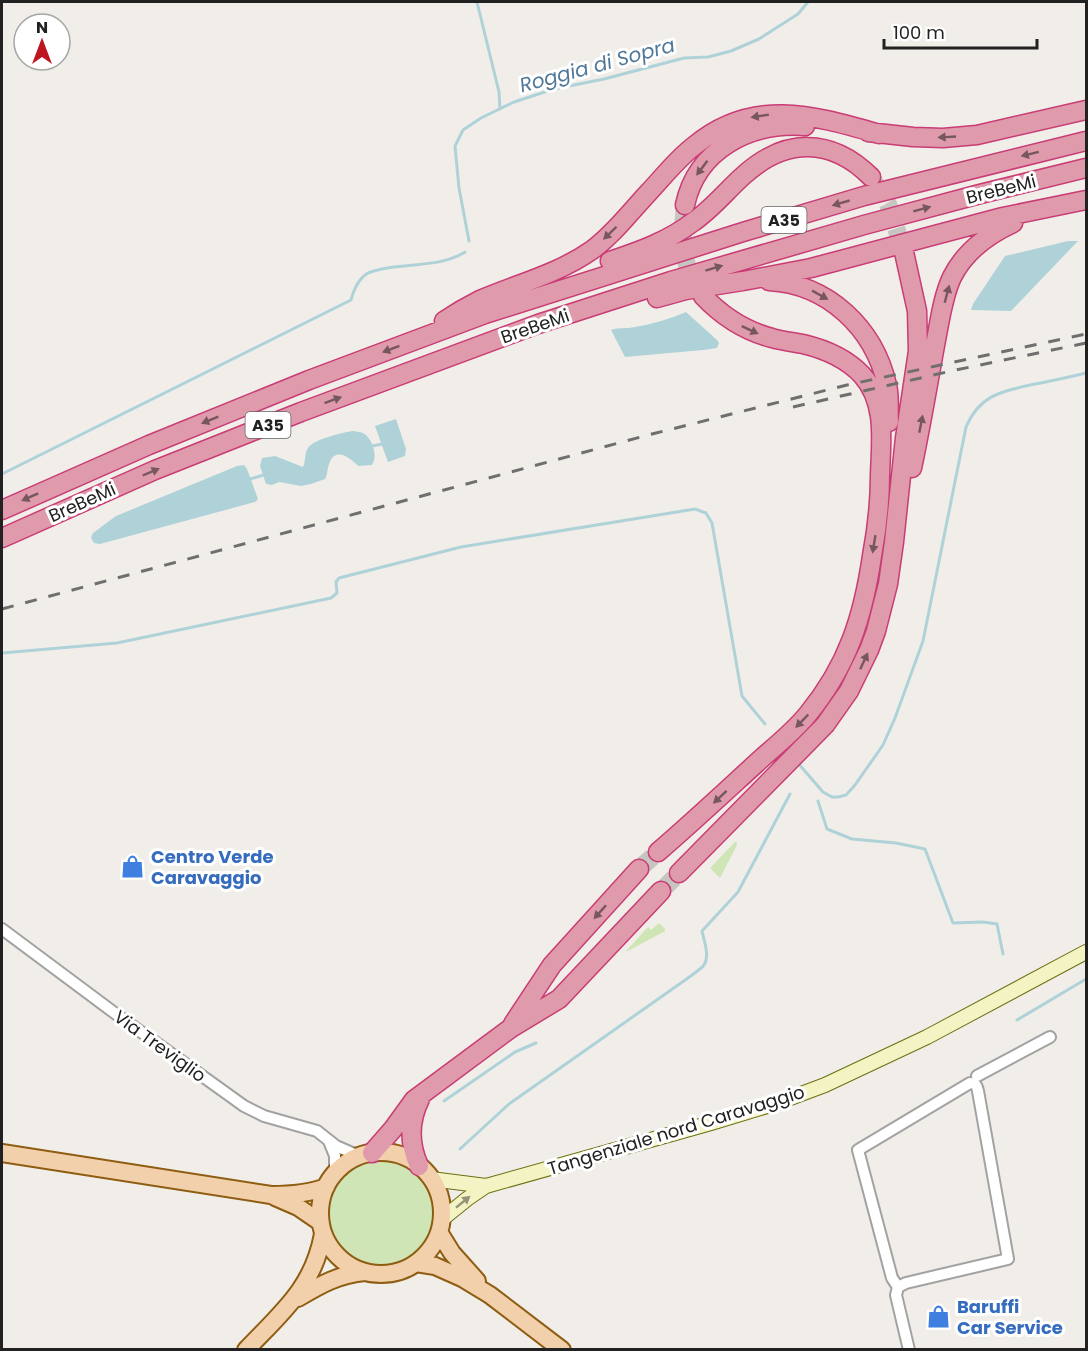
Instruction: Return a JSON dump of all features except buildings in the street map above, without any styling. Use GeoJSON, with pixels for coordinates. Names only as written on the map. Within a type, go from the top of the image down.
{"type":"FeatureCollection","features":[{"type":"Feature","properties":{"kind":"highway"},"geometry":{"type":"LineString","coordinates":[[685,205],[691,184],[709,158],[727,144],[750,134],[774,128],[798,126],[943,138],[977,135],[1086,110]]}},
{"type":"Feature","properties":{"kind":"highway"},"geometry":{"type":"LineString","coordinates":[[423,337],[440,323],[479,301],[556,270],[592,249],[622,221],[694,145],[724,126],[757,116],[792,114],[837,122],[879,134]]}},
{"type":"Feature","properties":{"kind":"highway","name":"BreBeMi"},"geometry":{"type":"LineString","coordinates":[[2,510],[149,445],[485,314],[691,248],[853,200],[1086,141]]}},
{"type":"Feature","properties":{"kind":"highway"},"geometry":{"type":"LineString","coordinates":[[485,314],[519,292],[662,242],[696,220],[754,167],[774,154],[817,147],[851,160],[870,177]]}},
{"type":"Feature","properties":{"kind":"highway","name":"BreBeMi"},"geometry":{"type":"LineString","coordinates":[[2,538],[155,470],[302,412],[538,324],[795,244],[1086,168]]}},
{"type":"Feature","properties":{"kind":"highway"},"geometry":{"type":"LineString","coordinates":[[538,324],[627,306],[686,290],[811,268],[1003,217],[1086,200]]}},
{"type":"Feature","properties":{"kind":"highway"},"geometry":{"type":"LineString","coordinates":[[894,542],[910,480],[940,321],[951,279],[965,257],[993,232],[1051,208]]}},
{"type":"Feature","properties":{"kind":"highway"},"geometry":{"type":"LineString","coordinates":[[679,873],[836,711],[849,692],[876,631],[888,584],[918,351],[917,311],[904,252]]}},
{"type":"Feature","properties":{"kind":"highway"},"geometry":{"type":"LineString","coordinates":[[744,281],[775,281],[799,285],[840,307],[861,328],[879,362],[888,393],[889,432],[880,485]]}},
{"type":"Feature","properties":{"kind":"highway"},"geometry":{"type":"LineString","coordinates":[[658,852],[788,736],[808,715],[834,677],[851,644],[858,623],[878,519],[881,420],[876,402],[863,376],[846,362],[825,351],[771,338],[744,327],[722,314],[703,296]]}},
{"type":"Feature","properties":{"kind":"highway"},"geometry":{"type":"LineString","coordinates":[[511,1028],[552,966],[639,869]]}},
{"type":"Feature","properties":{"kind":"highway"},"geometry":{"type":"LineString","coordinates":[[367,1154],[393,1129],[408,1106],[424,1093],[511,1028],[559,999],[661,891]]}},
{"type":"Feature","properties":{"kind":"highway"},"geometry":{"type":"LineString","coordinates":[[424,1093],[415,1111],[411,1131],[413,1149],[425,1173]]}},
{"type":"Feature","properties":{"kind":"main road","name":"Tangenziale nord Caravaggio"},"geometry":{"type":"LineString","coordinates":[[440,1226],[467,1199],[486,1186],[711,1123],[777,1103],[825,1085],[927,1037],[1086,952]]}},
{"type":"Feature","properties":{"kind":"main road"},"geometry":{"type":"LineString","coordinates":[[2,1153],[271,1195],[313,1192],[330,1180],[347,1163],[367,1154],[389,1153],[405,1158],[425,1173],[439,1195],[442,1212],[440,1226],[431,1247],[416,1263],[407,1268],[382,1274],[366,1272],[350,1266],[331,1249],[322,1228],[298,1207],[271,1195]]}},
{"type":"Feature","properties":{"kind":"main road","name":"Tangenziale nord Caravaggio"},"geometry":{"type":"LineString","coordinates":[[425,1173],[486,1186]]}},
{"type":"Feature","properties":{"kind":"main road"},"geometry":{"type":"LineString","coordinates":[[246,1350],[292,1302],[313,1267],[320,1251],[322,1228],[320,1208],[330,1180]]}},
{"type":"Feature","properties":{"kind":"main road"},"geometry":{"type":"LineString","coordinates":[[440,1226],[452,1253],[490,1295]]}},
{"type":"Feature","properties":{"kind":"main road"},"geometry":{"type":"LineString","coordinates":[[416,1263],[446,1270],[490,1295],[562,1350]]}},
{"type":"Feature","properties":{"kind":"main road"},"geometry":{"type":"LineString","coordinates":[[292,1302],[331,1280],[344,1275],[366,1272]]}},
{"type":"Feature","properties":{"kind":"street","name":"Via Treviglio"},"geometry":{"type":"LineString","coordinates":[[2,929],[244,1106],[264,1116],[311,1128],[344,1150],[367,1154]]}},
{"type":"Feature","properties":{"kind":"street"},"geometry":{"type":"LineString","coordinates":[[977,1076],[1050,1037]]}},
{"type":"Feature","properties":{"kind":"street"},"geometry":{"type":"LineString","coordinates":[[898,1287],[906,1283],[1008,1259],[978,1091],[974,1084],[970,1083],[858,1150],[892,1278],[898,1287],[896,1295],[909,1350]]}},
{"type":"Feature","properties":{"kind":"street"},"geometry":{"type":"LineString","coordinates":[[329,1141],[335,1156],[330,1180]]}},
{"type":"Feature","properties":{"kind":"green space"},"geometry":{"type":"Polygon","coordinates":[[[736,841],[737,845],[720,878],[710,868],[736,841]]]}},
{"type":"Feature","properties":{"kind":"green space"},"geometry":{"type":"Polygon","coordinates":[[[659,923],[665,931],[626,951],[648,927],[651,930],[659,923]]]}},
{"type":"Feature","properties":{"kind":"green space"},"geometry":{"type":"Polygon","coordinates":[[[380,1159],[400,1163],[418,1174],[429,1192],[433,1212],[429,1232],[418,1250],[400,1261],[380,1265],[360,1261],[342,1250],[331,1232],[327,1212],[331,1192],[342,1174],[360,1163],[380,1159]]]}},
{"type":"Feature","properties":{"kind":"water"},"geometry":{"type":"Polygon","coordinates":[[[1068,241],[1078,241],[1011,311],[971,310],[1005,256],[1068,241]]]}},
{"type":"Feature","properties":{"kind":"water"},"geometry":{"type":"Polygon","coordinates":[[[686,312],[717,340],[719,343],[717,348],[625,357],[611,330],[632,328],[686,312]]]}},
{"type":"Feature","properties":{"kind":"water"},"geometry":{"type":"Polygon","coordinates":[[[396,419],[406,449],[405,456],[388,462],[375,426],[396,419]]]}},
{"type":"Feature","properties":{"kind":"water"},"geometry":{"type":"Polygon","coordinates":[[[353,431],[363,433],[372,443],[375,457],[372,465],[358,466],[347,457],[339,455],[332,459],[325,479],[301,486],[279,482],[272,485],[266,484],[260,466],[262,458],[275,456],[303,467],[307,450],[315,442],[353,431]]]}},
{"type":"Feature","properties":{"kind":"water"},"geometry":{"type":"Polygon","coordinates":[[[244,465],[258,499],[255,502],[100,544],[94,543],[91,538],[93,533],[116,516],[244,465]]]}},
{"type":"Feature","properties":{"kind":"waterway"},"geometry":{"type":"LineString","coordinates":[[477,2],[499,92],[500,109]]}},
{"type":"Feature","properties":{"kind":"waterway","name":"Roggia di Sopra"},"geometry":{"type":"LineString","coordinates":[[469,241],[459,188],[455,146],[463,130],[481,118],[514,102],[554,89],[604,79],[684,58],[708,57],[731,51],[759,39],[798,14],[808,2]]}},
{"type":"Feature","properties":{"kind":"waterway"},"geometry":{"type":"LineString","coordinates":[[2,474],[351,300],[357,285],[368,273],[392,267],[446,260],[465,252]]}},
{"type":"Feature","properties":{"kind":"waterway"},"geometry":{"type":"LineString","coordinates":[[797,762],[823,792],[832,797],[838,797],[846,795],[855,785],[883,745],[923,641],[966,427],[978,407],[1003,392],[1086,373]]}},
{"type":"Feature","properties":{"kind":"waterway"},"geometry":{"type":"LineString","coordinates":[[372,446],[382,444]]}},
{"type":"Feature","properties":{"kind":"waterway"},"geometry":{"type":"LineString","coordinates":[[247,480],[267,474]]}},
{"type":"Feature","properties":{"kind":"waterway"},"geometry":{"type":"LineString","coordinates":[[2,653],[117,643],[331,598],[337,593],[336,582],[339,578],[461,547],[695,509],[706,513],[712,523],[742,696],[765,724]]}},
{"type":"Feature","properties":{"kind":"waterway"},"geometry":{"type":"LineString","coordinates":[[460,1149],[509,1104],[702,967],[707,953],[702,931],[738,892],[790,794]]}},
{"type":"Feature","properties":{"kind":"waterway"},"geometry":{"type":"LineString","coordinates":[[818,801],[827,829],[852,839],[896,843],[925,849],[953,923],[997,924],[1003,954]]}},
{"type":"Feature","properties":{"kind":"waterway"},"geometry":{"type":"LineString","coordinates":[[1017,1020],[1086,979]]}},
{"type":"Feature","properties":{"kind":"waterway"},"geometry":{"type":"LineString","coordinates":[[444,1101],[515,1052],[536,1043]]}},
{"type":"Feature","properties":{"kind":"tunnel"},"geometry":{"type":"LineString","coordinates":[[873,180],[888,204],[904,252]]}},
{"type":"Feature","properties":{"kind":"tunnel"},"geometry":{"type":"LineString","coordinates":[[685,205],[683,237],[685,257],[691,277],[697,287]]}},
{"type":"Feature","properties":{"kind":"tunnel"},"geometry":{"type":"LineString","coordinates":[[639,869],[658,852]]}},
{"type":"Feature","properties":{"kind":"tunnel"},"geometry":{"type":"LineString","coordinates":[[661,891],[679,873]]}},
{"type":"Feature","properties":{"kind":"railway"},"geometry":{"type":"LineString","coordinates":[[2,609],[652,434],[847,385],[1086,334]]}},
{"type":"Feature","properties":{"kind":"railway"},"geometry":{"type":"LineString","coordinates":[[793,407],[1086,343]]}},
{"type":"Feature","properties":{"kind":"place","name":"Centro Verde Caravaggio"},"geometry":{"type":"Point","coordinates":[133,866]}},
{"type":"Feature","properties":{"kind":"place","name":"Baruffi Car Service"},"geometry":{"type":"Point","coordinates":[939,1316]}}]}
